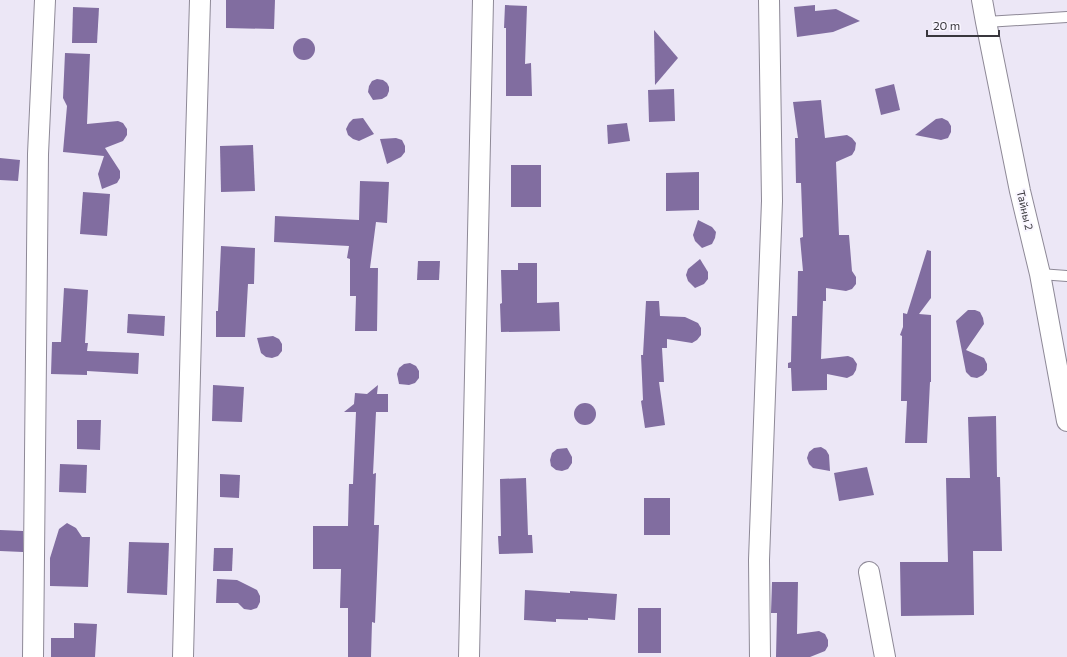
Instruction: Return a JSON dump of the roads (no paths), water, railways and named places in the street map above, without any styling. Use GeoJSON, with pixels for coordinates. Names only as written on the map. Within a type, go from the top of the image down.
{"type":"FeatureCollection","features":[{"type":"Feature","properties":{"kind":"street"},"geometry":{"type":"LineString","coordinates":[[33,657],[38,154],[45,0]]}},
{"type":"Feature","properties":{"kind":"street"},"geometry":{"type":"LineString","coordinates":[[183,657],[200,0]]}},
{"type":"Feature","properties":{"kind":"street"},"geometry":{"type":"LineString","coordinates":[[469,657],[483,0]]}},
{"type":"Feature","properties":{"kind":"street"},"geometry":{"type":"LineString","coordinates":[[760,657],[760,552],[772,201],[769,0]]}},
{"type":"Feature","properties":{"kind":"street","name":"Тайны 2"},"geometry":{"type":"LineString","coordinates":[[982,0],[1020,191],[1040,274],[1067,421]]}},
{"type":"Feature","properties":{"kind":"street"},"geometry":{"type":"LineString","coordinates":[[869,572],[885,657]]}},
{"type":"Feature","properties":{"kind":"lane"},"geometry":{"type":"LineString","coordinates":[[986,22],[1067,18]]}},
{"type":"Feature","properties":{"kind":"lane"},"geometry":{"type":"LineString","coordinates":[[1040,274],[1067,276]]}}]}
